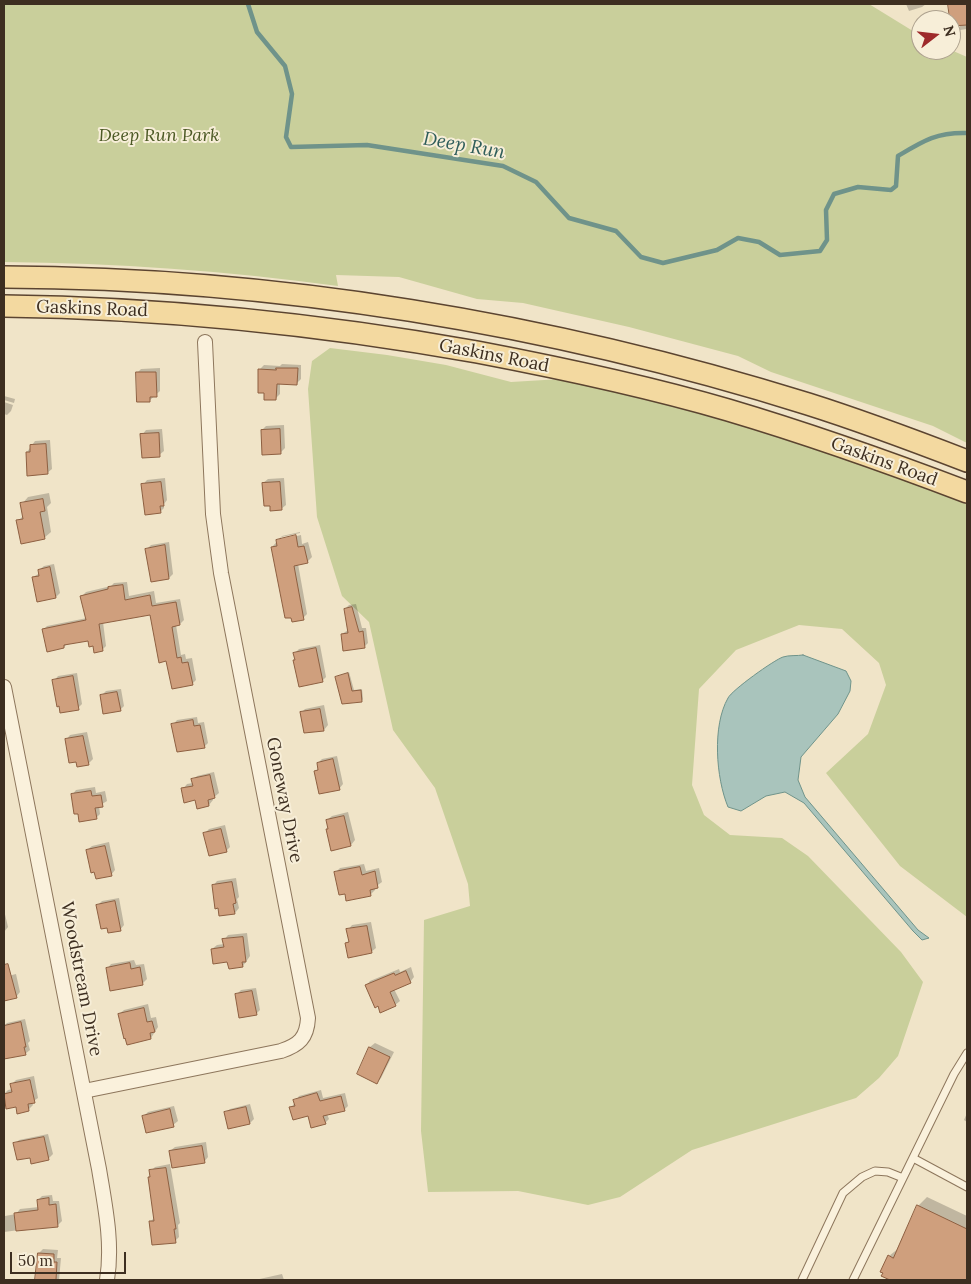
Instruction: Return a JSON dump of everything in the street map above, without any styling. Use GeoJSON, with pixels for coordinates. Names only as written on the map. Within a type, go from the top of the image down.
{"type":"FeatureCollection","features":[{"type":"Feature","properties":{"kind":"main road","name":"Gaskins Road"},"geometry":{"type":"LineString","coordinates":[[4,277],[118,280],[239,289],[324,298],[511,329],[599,347],[702,373],[809,404],[967,460]]}},
{"type":"Feature","properties":{"kind":"main road","name":"Gaskins Road"},"geometry":{"type":"LineString","coordinates":[[4,306],[183,313],[289,323],[398,338],[507,358],[632,385],[726,409],[871,456],[967,492]]}},
{"type":"Feature","properties":{"kind":"street","name":"Goneway Drive"},"geometry":{"type":"LineString","coordinates":[[84,1091],[281,1051],[293,1047],[303,1038],[308,1029],[308,1018],[221,572],[213,514],[204,342]]}},
{"type":"Feature","properties":{"kind":"street","name":"Woodstream Drive"},"geometry":{"type":"LineString","coordinates":[[4,687],[107,1216],[109,1244],[107,1280]]}},
{"type":"Feature","properties":{"kind":"lane"},"geometry":{"type":"LineString","coordinates":[[853,1280],[954,1074],[967,1053]]}},
{"type":"Feature","properties":{"kind":"lane"},"geometry":{"type":"LineString","coordinates":[[913,1158],[967,1187]]}},
{"type":"Feature","properties":{"kind":"lane"},"geometry":{"type":"LineString","coordinates":[[802,1280],[843,1193],[862,1176],[875,1171],[888,1172],[903,1178]]}},
{"type":"Feature","properties":{"kind":"green space","name":"Deep Run Park"},"geometry":{"type":"Polygon","coordinates":[[[4,4],[869,4],[911,30],[911,60],[961,60],[961,54],[967,57],[967,443],[933,426],[771,372],[738,356],[629,327],[523,303],[477,299],[399,277],[336,275],[338,286],[255,276],[171,269],[88,264],[4,262],[4,4]]]}},
{"type":"Feature","properties":{"kind":"green space"},"geometry":{"type":"Polygon","coordinates":[[[330,348],[446,365],[511,382],[561,379],[686,409],[815,447],[967,504],[967,917],[900,866],[826,773],[868,734],[886,685],[879,663],[842,629],[799,625],[736,650],[699,689],[692,785],[704,815],[730,835],[782,838],[808,856],[901,952],[923,982],[898,1056],[879,1078],[856,1098],[692,1150],[620,1197],[588,1205],[518,1191],[428,1192],[421,1131],[424,920],[470,906],[468,884],[435,788],[393,730],[369,622],[342,596],[317,517],[308,389],[312,361],[330,348]]]}},
{"type":"Feature","properties":{"kind":"water"},"geometry":{"type":"Polygon","coordinates":[[[803,655],[846,671],[851,681],[850,691],[838,714],[801,757],[798,780],[805,797],[918,930],[929,938],[922,940],[913,931],[804,803],[785,792],[766,796],[741,811],[728,807],[721,782],[718,737],[723,710],[728,698],[745,682],[778,659],[785,656],[803,655]]]}},
{"type":"Feature","properties":{"kind":"building"},"geometry":{"type":"Polygon","coordinates":[[[948,4],[967,4],[967,25],[961,25],[961,10],[949,10],[948,4]]]}},
{"type":"Feature","properties":{"kind":"building"},"geometry":{"type":"Polygon","coordinates":[[[276,368],[298,368],[297,385],[277,384],[276,400],[264,400],[264,393],[258,393],[258,369],[276,370],[276,368]]]}},
{"type":"Feature","properties":{"kind":"building"},"geometry":{"type":"Polygon","coordinates":[[[136,372],[156,372],[157,397],[150,397],[150,402],[137,402],[136,372]]]}},
{"type":"Feature","properties":{"kind":"building"},"geometry":{"type":"Polygon","coordinates":[[[280,429],[281,454],[262,455],[261,430],[280,429]]]}},
{"type":"Feature","properties":{"kind":"building"},"geometry":{"type":"Polygon","coordinates":[[[159,433],[160,457],[142,458],[140,434],[159,433]]]}},
{"type":"Feature","properties":{"kind":"building"},"geometry":{"type":"Polygon","coordinates":[[[46,444],[48,474],[27,476],[26,452],[30,452],[30,445],[46,444]]]}},
{"type":"Feature","properties":{"kind":"building"},"geometry":{"type":"Polygon","coordinates":[[[161,482],[164,506],[160,506],[161,513],[145,515],[141,484],[161,482]]]}},
{"type":"Feature","properties":{"kind":"building"},"geometry":{"type":"Polygon","coordinates":[[[280,482],[282,510],[270,511],[270,506],[264,506],[262,483],[280,482]]]}},
{"type":"Feature","properties":{"kind":"building"},"geometry":{"type":"Polygon","coordinates":[[[43,499],[45,511],[40,512],[45,539],[21,544],[16,520],[23,519],[20,503],[43,499]]]}},
{"type":"Feature","properties":{"kind":"building"},"geometry":{"type":"Polygon","coordinates":[[[296,535],[298,547],[304,546],[308,563],[294,566],[304,620],[292,622],[291,618],[285,618],[271,547],[277,546],[276,540],[296,535]]]}},
{"type":"Feature","properties":{"kind":"building"},"geometry":{"type":"Polygon","coordinates":[[[165,545],[169,579],[151,582],[145,549],[165,545]]]}},
{"type":"Feature","properties":{"kind":"building"},"geometry":{"type":"Polygon","coordinates":[[[50,567],[56,598],[37,602],[32,577],[39,576],[38,570],[50,567]]]}},
{"type":"Feature","properties":{"kind":"building"},"geometry":{"type":"Polygon","coordinates":[[[123,585],[125,600],[150,595],[152,606],[176,602],[180,625],[172,627],[177,658],[181,657],[182,663],[188,662],[193,685],[172,689],[166,661],[159,663],[150,615],[99,624],[103,651],[94,653],[93,646],[89,647],[88,641],[64,645],[64,648],[47,652],[42,629],[86,620],[80,596],[108,589],[108,587],[123,585]]]}},
{"type":"Feature","properties":{"kind":"building"},"geometry":{"type":"Polygon","coordinates":[[[352,607],[359,632],[363,631],[365,648],[343,651],[341,634],[348,633],[344,609],[352,607]]]}},
{"type":"Feature","properties":{"kind":"building"},"geometry":{"type":"Polygon","coordinates":[[[316,648],[323,682],[299,687],[293,653],[316,648]]]}},
{"type":"Feature","properties":{"kind":"building"},"geometry":{"type":"Polygon","coordinates":[[[348,673],[352,691],[361,690],[362,702],[342,704],[335,677],[348,673]]]}},
{"type":"Feature","properties":{"kind":"building"},"geometry":{"type":"Polygon","coordinates":[[[73,676],[79,710],[60,713],[59,706],[57,707],[52,680],[73,676]]]}},
{"type":"Feature","properties":{"kind":"building"},"geometry":{"type":"Polygon","coordinates":[[[117,692],[121,711],[103,714],[100,695],[117,692]]]}},
{"type":"Feature","properties":{"kind":"building"},"geometry":{"type":"Polygon","coordinates":[[[320,709],[324,731],[304,733],[300,712],[320,709]]]}},
{"type":"Feature","properties":{"kind":"building"},"geometry":{"type":"Polygon","coordinates":[[[193,720],[194,726],[200,725],[205,748],[177,752],[171,724],[193,720]]]}},
{"type":"Feature","properties":{"kind":"building"},"geometry":{"type":"Polygon","coordinates":[[[83,736],[89,765],[77,767],[76,762],[69,763],[65,739],[83,736]]]}},
{"type":"Feature","properties":{"kind":"building"},"geometry":{"type":"Polygon","coordinates":[[[333,759],[340,790],[319,794],[314,771],[318,770],[317,763],[333,759]]]}},
{"type":"Feature","properties":{"kind":"building"},"geometry":{"type":"Polygon","coordinates":[[[210,775],[215,798],[208,800],[209,806],[197,809],[195,800],[184,803],[181,788],[193,786],[191,779],[210,775]]]}},
{"type":"Feature","properties":{"kind":"building"},"geometry":{"type":"Polygon","coordinates":[[[91,791],[92,796],[101,795],[103,807],[95,808],[97,819],[79,822],[78,814],[74,814],[71,794],[91,791]]]}},
{"type":"Feature","properties":{"kind":"building"},"geometry":{"type":"Polygon","coordinates":[[[344,816],[351,846],[331,851],[326,820],[344,816]]]}},
{"type":"Feature","properties":{"kind":"building"},"geometry":{"type":"Polygon","coordinates":[[[221,829],[227,852],[209,856],[203,833],[221,829]]]}},
{"type":"Feature","properties":{"kind":"building"},"geometry":{"type":"Polygon","coordinates":[[[105,846],[112,876],[96,879],[94,872],[91,873],[86,850],[105,846]]]}},
{"type":"Feature","properties":{"kind":"building"},"geometry":{"type":"Polygon","coordinates":[[[360,867],[362,875],[375,871],[378,888],[370,890],[371,896],[346,901],[345,894],[339,895],[334,872],[360,867]]]}},
{"type":"Feature","properties":{"kind":"building"},"geometry":{"type":"Polygon","coordinates":[[[232,882],[236,903],[233,904],[235,914],[219,916],[218,908],[215,909],[212,885],[232,882]]]}},
{"type":"Feature","properties":{"kind":"building"},"geometry":{"type":"Polygon","coordinates":[[[115,901],[121,931],[108,933],[107,928],[101,929],[96,905],[115,901]]]}},
{"type":"Feature","properties":{"kind":"building"},"geometry":{"type":"Polygon","coordinates":[[[367,926],[372,953],[348,958],[345,943],[349,942],[346,929],[367,926]]]}},
{"type":"Feature","properties":{"kind":"building"},"geometry":{"type":"Polygon","coordinates":[[[243,937],[246,962],[242,962],[243,967],[229,969],[227,962],[213,964],[211,949],[224,947],[222,939],[243,937]]]}},
{"type":"Feature","properties":{"kind":"building"},"geometry":{"type":"Polygon","coordinates":[[[130,963],[131,969],[140,967],[143,985],[110,991],[106,968],[130,963]]]}},
{"type":"Feature","properties":{"kind":"building"},"geometry":{"type":"Polygon","coordinates":[[[8,964],[17,998],[4,1001],[4,965],[8,964]]]}},
{"type":"Feature","properties":{"kind":"building"},"geometry":{"type":"Polygon","coordinates":[[[406,971],[411,983],[390,992],[396,1006],[380,1013],[378,1006],[375,1008],[365,985],[394,973],[395,975],[406,971]]]}},
{"type":"Feature","properties":{"kind":"building"},"geometry":{"type":"Polygon","coordinates":[[[252,991],[257,1015],[239,1018],[235,994],[252,991]]]}},
{"type":"Feature","properties":{"kind":"building"},"geometry":{"type":"Polygon","coordinates":[[[144,1008],[147,1022],[152,1021],[155,1032],[150,1033],[151,1039],[127,1045],[118,1014],[144,1008]]]}},
{"type":"Feature","properties":{"kind":"building"},"geometry":{"type":"Polygon","coordinates":[[[21,1022],[26,1055],[4,1059],[4,1026],[21,1022]]]}},
{"type":"Feature","properties":{"kind":"building"},"geometry":{"type":"Polygon","coordinates":[[[369,1047],[390,1057],[377,1084],[357,1074],[369,1047]]]}},
{"type":"Feature","properties":{"kind":"building"},"geometry":{"type":"Polygon","coordinates":[[[30,1080],[35,1103],[28,1104],[29,1111],[17,1114],[16,1107],[6,1109],[4,1094],[12,1092],[10,1084],[30,1080]]]}},
{"type":"Feature","properties":{"kind":"building"},"geometry":{"type":"Polygon","coordinates":[[[317,1093],[320,1101],[341,1096],[345,1111],[323,1116],[326,1124],[311,1128],[308,1116],[293,1120],[289,1107],[295,1106],[293,1100],[317,1093]]]}},
{"type":"Feature","properties":{"kind":"building"},"geometry":{"type":"Polygon","coordinates":[[[246,1107],[250,1124],[228,1129],[224,1112],[246,1107]]]}},
{"type":"Feature","properties":{"kind":"building"},"geometry":{"type":"Polygon","coordinates":[[[170,1109],[174,1127],[146,1133],[142,1116],[170,1109]]]}},
{"type":"Feature","properties":{"kind":"building"},"geometry":{"type":"Polygon","coordinates":[[[44,1137],[49,1160],[31,1164],[30,1158],[17,1160],[13,1143],[44,1137]]]}},
{"type":"Feature","properties":{"kind":"building"},"geometry":{"type":"Polygon","coordinates":[[[202,1146],[205,1163],[172,1168],[169,1151],[202,1146]]]}},
{"type":"Feature","properties":{"kind":"building"},"geometry":{"type":"Polygon","coordinates":[[[166,1168],[176,1229],[174,1229],[176,1243],[152,1245],[149,1221],[154,1221],[148,1177],[150,1177],[149,1170],[166,1168]]]}},
{"type":"Feature","properties":{"kind":"building"},"geometry":{"type":"Polygon","coordinates":[[[49,1198],[49,1205],[56,1204],[58,1227],[16,1231],[14,1213],[38,1210],[37,1200],[49,1198]]]}},
{"type":"Feature","properties":{"kind":"building"},"geometry":{"type":"Polygon","coordinates":[[[917,1205],[967,1229],[967,1280],[890,1280],[881,1276],[883,1273],[880,1272],[888,1255],[893,1258],[917,1205]]]}},
{"type":"Feature","properties":{"kind":"building"},"geometry":{"type":"Polygon","coordinates":[[[38,1253],[54,1254],[54,1262],[57,1262],[56,1280],[35,1280],[38,1253]]]}},
{"type":"Feature","properties":{"kind":"waterway","name":"Deep Run"},"geometry":{"type":"LineString","coordinates":[[248,4],[257,32],[285,66],[292,94],[286,137],[291,147],[367,145],[503,166],[536,182],[569,218],[616,231],[641,257],[663,263],[717,250],[738,238],[759,242],[780,255],[820,251],[827,240],[826,210],[834,194],[858,187],[891,190],[896,186],[898,156],[931,138],[947,134],[967,133]]}}]}
